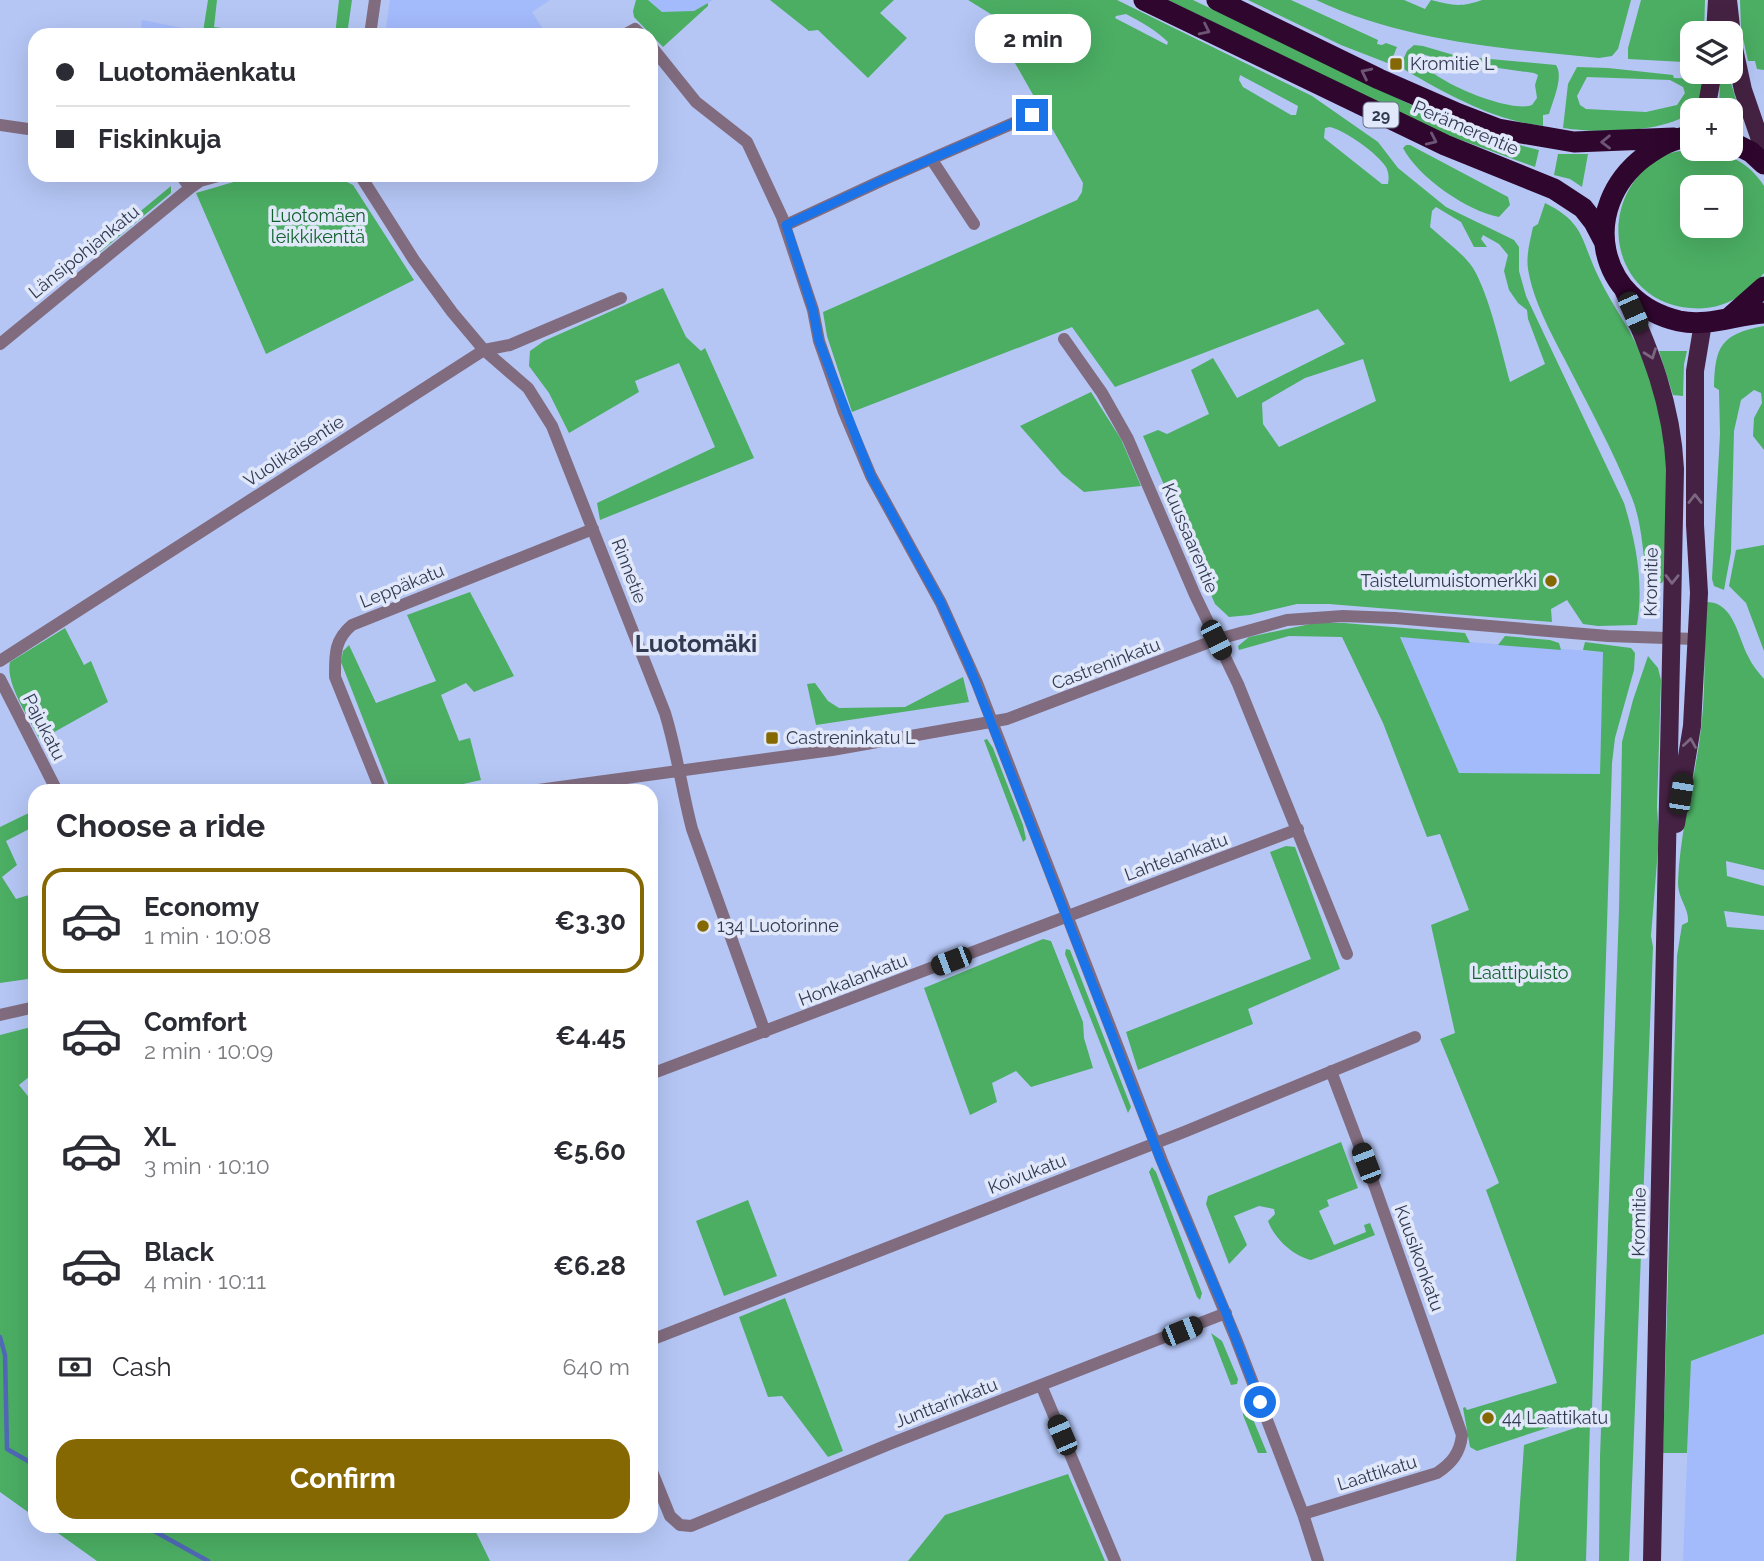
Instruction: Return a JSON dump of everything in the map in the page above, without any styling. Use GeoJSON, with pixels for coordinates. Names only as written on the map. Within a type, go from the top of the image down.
{"type":"FeatureCollection","features":[{"type":"Feature","properties":{"kind":"highway","name":"Perämerentie"},"geometry":{"type":"LineString","coordinates":[[1144,0],[1445,145],[1554,189],[1583,208],[1604,241]]}},
{"type":"Feature","properties":{"kind":"highway","name":"Perämerentie"},"geometry":{"type":"LineString","coordinates":[[1217,0],[1379,79],[1498,129],[1574,142],[1680,136]]}},
{"type":"Feature","properties":{"kind":"highway","name":"29"},"geometry":{"type":"LineString","coordinates":[[1624,292],[1611,267],[1604,241],[1605,212],[1625,174],[1642,159],[1680,140]]}},
{"type":"Feature","properties":{"kind":"highway"},"geometry":{"type":"LineString","coordinates":[[1743,148],[1764,164]]}},
{"type":"Feature","properties":{"kind":"highway"},"geometry":{"type":"LineString","coordinates":[[1726,320],[1764,287]]}},
{"type":"Feature","properties":{"kind":"highway"},"geometry":{"type":"LineString","coordinates":[[1624,292],[1662,316],[1681,321],[1703,323],[1764,313]]}},
{"type":"Feature","properties":{"kind":"main road"},"geometry":{"type":"LineString","coordinates":[[1716,21],[1717,0]]}},
{"type":"Feature","properties":{"kind":"main road"},"geometry":{"type":"LineString","coordinates":[[1728,0],[1742,90],[1764,151]]}},
{"type":"Feature","properties":{"kind":"main road","name":"Kromitie"},"geometry":{"type":"LineString","coordinates":[[1624,292],[1651,353],[1673,433],[1675,469],[1652,1561]]}},
{"type":"Feature","properties":{"kind":"main road","name":"Kromitie"},"geometry":{"type":"LineString","coordinates":[[1667,883],[1692,726],[1699,593],[1695,525],[1695,371],[1703,323]]}},
{"type":"Feature","properties":{"kind":"street"},"geometry":{"type":"LineString","coordinates":[[371,28],[375,0]]}},
{"type":"Feature","properties":{"kind":"street"},"geometry":{"type":"LineString","coordinates":[[658,55],[696,102],[747,142],[786,225],[813,310],[819,341],[871,476],[948,616],[1155,1143],[1226,1313],[1303,1514],[1318,1561]]}},
{"type":"Feature","properties":{"kind":"street"},"geometry":{"type":"LineString","coordinates":[[786,225],[1032,115]]}},
{"type":"Feature","properties":{"kind":"street"},"geometry":{"type":"LineString","coordinates":[[0,125],[28,129]]}},
{"type":"Feature","properties":{"kind":"street"},"geometry":{"type":"LineString","coordinates":[[932,160],[974,224]]}},
{"type":"Feature","properties":{"kind":"street"},"geometry":{"type":"LineString","coordinates":[[186,182],[190,188]]}},
{"type":"Feature","properties":{"kind":"street","name":"Länsipohjankatu"},"geometry":{"type":"LineString","coordinates":[[0,344],[199,182]]}},
{"type":"Feature","properties":{"kind":"street","name":"Rinnetie"},"geometry":{"type":"LineString","coordinates":[[364,182],[414,260],[484,350],[528,388],[552,426],[665,713],[692,829],[765,1032]]}},
{"type":"Feature","properties":{"kind":"street","name":"Vuolikaisentie"},"geometry":{"type":"LineString","coordinates":[[0,661],[484,350],[510,345],[621,298]]}},
{"type":"Feature","properties":{"kind":"street","name":"Kuussaarentie"},"geometry":{"type":"LineString","coordinates":[[1064,339],[1102,393],[1128,439],[1238,684],[1347,954]]}},
{"type":"Feature","properties":{"kind":"street","name":"Leppäkatu"},"geometry":{"type":"LineString","coordinates":[[378,784],[335,677],[335,657],[341,635],[360,622],[593,529]]}},
{"type":"Feature","properties":{"kind":"street","name":"Castreninkatu"},"geometry":{"type":"LineString","coordinates":[[583,784],[832,750],[991,722],[1068,698],[1216,640],[1287,620],[1343,616],[1408,619],[1695,639]]}},
{"type":"Feature","properties":{"kind":"street","name":"Pajukatu"},"geometry":{"type":"LineString","coordinates":[[0,679],[53,784]]}},
{"type":"Feature","properties":{"kind":"street","name":"Lahtelankatu"},"geometry":{"type":"LineString","coordinates":[[1067,915],[1298,829]]}},
{"type":"Feature","properties":{"kind":"street","name":"Honkalankatu"},"geometry":{"type":"LineString","coordinates":[[658,1071],[1067,915]]}},
{"type":"Feature","properties":{"kind":"street"},"geometry":{"type":"LineString","coordinates":[[0,1015],[28,1009]]}},
{"type":"Feature","properties":{"kind":"street","name":"Koivukatu"},"geometry":{"type":"LineString","coordinates":[[658,1337],[1155,1143],[1415,1037]]}},
{"type":"Feature","properties":{"kind":"street","name":"Kuusikonkatu"},"geometry":{"type":"LineString","coordinates":[[1331,1072],[1453,1407],[1462,1435],[1461,1446],[1455,1457]]}},
{"type":"Feature","properties":{"kind":"street","name":"Junttarinkatu"},"geometry":{"type":"LineString","coordinates":[[658,1486],[670,1516],[680,1525],[691,1526],[892,1443],[1226,1313]]}},
{"type":"Feature","properties":{"kind":"street"},"geometry":{"type":"LineString","coordinates":[[1041,1385],[1115,1561]]}},
{"type":"Feature","properties":{"kind":"street","name":"Laattikatu"},"geometry":{"type":"LineString","coordinates":[[1303,1514],[1437,1473],[1455,1457]]}},
{"type":"Feature","properties":{"kind":"shaded area"},"geometry":{"type":"Polygon","coordinates":[[[390,0],[550,0],[532,12],[542,28],[386,28],[390,0]]]}},
{"type":"Feature","properties":{"kind":"shaded area"},"geometry":{"type":"Polygon","coordinates":[[[648,0],[713,0],[694,11],[677,13],[662,12],[648,0]]]}},
{"type":"Feature","properties":{"kind":"shaded area"},"geometry":{"type":"Polygon","coordinates":[[[142,20],[183,28],[141,28],[142,20]]]}},
{"type":"Feature","properties":{"kind":"shaded area"},"geometry":{"type":"Polygon","coordinates":[[[1400,637],[1603,652],[1600,774],[1459,773],[1400,637]]]}},
{"type":"Feature","properties":{"kind":"shaded area"},"geometry":{"type":"Polygon","coordinates":[[[1764,1334],[1764,1561],[1683,1561],[1691,1361],[1764,1334]]]}},
{"type":"Feature","properties":{"kind":"green space"},"geometry":{"type":"Polygon","coordinates":[[[208,0],[217,0],[214,27],[222,28],[204,28],[208,0]]]}},
{"type":"Feature","properties":{"kind":"green space"},"geometry":{"type":"Polygon","coordinates":[[[339,0],[352,0],[348,28],[336,28],[339,0]]]}},
{"type":"Feature","properties":{"kind":"green space"},"geometry":{"type":"Polygon","coordinates":[[[636,0],[648,0],[662,12],[694,11],[708,3],[708,6],[663,47],[658,42],[658,28],[645,28],[634,17],[636,0]]]}},
{"type":"Feature","properties":{"kind":"green space"},"geometry":{"type":"Polygon","coordinates":[[[770,0],[894,0],[880,13],[907,38],[868,78],[818,30],[809,31],[770,0]]]}},
{"type":"Feature","properties":{"kind":"green space"},"geometry":{"type":"Polygon","coordinates":[[[968,0],[1117,0],[1312,96],[1378,142],[1398,168],[1446,207],[1514,240],[1519,247],[1519,271],[1526,296],[1624,503],[1638,563],[1640,594],[1637,625],[1583,624],[1567,600],[1551,609],[1552,622],[1329,604],[1297,604],[1229,617],[1215,604],[1143,436],[1158,430],[1167,434],[1209,414],[1191,370],[1213,358],[1237,398],[1345,344],[1318,309],[1115,387],[1072,327],[852,412],[827,336],[823,312],[1077,200],[1082,192],[1083,183],[990,19],[994,16],[968,0]],[[1126,14],[1115,18],[1167,45],[1168,42],[1137,20],[1126,14]],[[1240,75],[1239,80],[1243,87],[1291,115],[1296,115],[1298,106],[1240,75]],[[1330,127],[1325,128],[1324,138],[1382,184],[1388,184],[1387,169],[1376,155],[1344,133],[1330,127]],[[1436,207],[1432,211],[1430,227],[1473,268],[1490,308],[1510,382],[1545,364],[1527,310],[1509,290],[1504,271],[1508,255],[1499,244],[1483,235],[1481,239],[1487,247],[1474,247],[1461,222],[1436,207]],[[1363,359],[1305,378],[1262,403],[1263,424],[1279,447],[1376,401],[1363,359]]]}},
{"type":"Feature","properties":{"kind":"green space"},"geometry":{"type":"Polygon","coordinates":[[[1168,0],[1193,0],[1449,123],[1539,150],[1535,167],[1442,133],[1168,0]]]}},
{"type":"Feature","properties":{"kind":"green space"},"geometry":{"type":"Polygon","coordinates":[[[1248,0],[1291,0],[1378,40],[1377,44],[1386,43],[1397,47],[1390,64],[1341,45],[1248,0]]]}},
{"type":"Feature","properties":{"kind":"green space"},"geometry":{"type":"Polygon","coordinates":[[[1316,0],[1404,0],[1425,9],[1431,0],[1456,5],[1482,0],[1631,0],[1618,49],[1612,56],[1599,58],[1490,47],[1419,34],[1349,14],[1316,0]]]}},
{"type":"Feature","properties":{"kind":"green space"},"geometry":{"type":"Polygon","coordinates":[[[1641,0],[1705,0],[1704,21],[1680,21],[1680,62],[1628,59],[1628,48],[1641,0]]]}},
{"type":"Feature","properties":{"kind":"green space"},"geometry":{"type":"Polygon","coordinates":[[[1740,0],[1764,0],[1764,70],[1757,69],[1755,61],[1748,61],[1743,38],[1743,21],[1741,21],[1740,0]]]}},
{"type":"Feature","properties":{"kind":"green space"},"geometry":{"type":"Polygon","coordinates":[[[1414,45],[1457,56],[1556,65],[1559,76],[1549,114],[1543,115],[1543,126],[1506,118],[1471,105],[1405,70],[1402,62],[1407,51],[1414,45]],[[1422,54],[1418,56],[1423,65],[1450,84],[1488,99],[1521,106],[1532,105],[1537,98],[1535,85],[1538,75],[1534,73],[1463,66],[1422,54]]]}},
{"type":"Feature","properties":{"kind":"green space"},"geometry":{"type":"Polygon","coordinates":[[[1577,67],[1673,75],[1674,78],[1680,78],[1680,84],[1704,84],[1701,98],[1682,98],[1685,93],[1683,87],[1670,80],[1587,77],[1577,96],[1580,105],[1586,109],[1646,112],[1677,105],[1680,100],[1680,118],[1632,130],[1593,131],[1563,128],[1568,84],[1577,67]]]}},
{"type":"Feature","properties":{"kind":"green space"},"geometry":{"type":"Polygon","coordinates":[[[1720,84],[1731,84],[1736,98],[1719,98],[1720,84]]]}},
{"type":"Feature","properties":{"kind":"green space"},"geometry":{"type":"Polygon","coordinates":[[[1406,145],[1508,197],[1510,205],[1499,217],[1486,214],[1459,200],[1420,170],[1403,148],[1406,145]]]}},
{"type":"Feature","properties":{"kind":"green space"},"geometry":{"type":"Polygon","coordinates":[[[1680,151],[1680,161],[1739,161],[1764,186],[1764,273],[1749,289],[1732,301],[1712,307],[1690,308],[1663,301],[1642,287],[1627,268],[1620,245],[1619,221],[1625,196],[1639,175],[1666,155],[1680,151]]]}},
{"type":"Feature","properties":{"kind":"green space"},"geometry":{"type":"Polygon","coordinates":[[[1558,154],[1588,154],[1582,187],[1570,179],[1554,175],[1558,154]]]}},
{"type":"Feature","properties":{"kind":"green space","name":"Luotomäen leikkikenttä"},"geometry":{"type":"Polygon","coordinates":[[[234,182],[347,182],[353,185],[414,280],[266,354],[196,193],[234,182]]]}},
{"type":"Feature","properties":{"kind":"green space"},"geometry":{"type":"Polygon","coordinates":[[[171,186],[171,193],[93,258],[86,256],[171,186]]]}},
{"type":"Feature","properties":{"kind":"green space"},"geometry":{"type":"Polygon","coordinates":[[[1545,203],[1568,218],[1581,234],[1599,278],[1637,344],[1647,368],[1661,423],[1667,472],[1667,519],[1662,583],[1648,582],[1636,508],[1534,292],[1528,269],[1528,253],[1533,227],[1538,224],[1545,203]]]}},
{"type":"Feature","properties":{"kind":"green space"},"geometry":{"type":"Polygon","coordinates":[[[663,288],[686,337],[701,351],[705,348],[754,458],[600,520],[597,503],[715,447],[679,363],[635,381],[639,392],[569,433],[549,393],[529,366],[530,351],[544,341],[663,288]]]}},
{"type":"Feature","properties":{"kind":"green space"},"geometry":{"type":"Polygon","coordinates":[[[1764,326],[1764,450],[1753,436],[1754,418],[1762,403],[1761,393],[1754,390],[1741,400],[1734,431],[1731,552],[1724,590],[1714,586],[1712,579],[1720,434],[1719,390],[1714,387],[1716,361],[1723,344],[1730,338],[1764,326]]]}},
{"type":"Feature","properties":{"kind":"green space"},"geometry":{"type":"Polygon","coordinates":[[[1659,351],[1687,351],[1683,396],[1673,395],[1659,351]]]}},
{"type":"Feature","properties":{"kind":"green space"},"geometry":{"type":"Polygon","coordinates":[[[1091,392],[1121,439],[1141,486],[1084,492],[1062,474],[1020,426],[1091,392]]]}},
{"type":"Feature","properties":{"kind":"green space"},"geometry":{"type":"Polygon","coordinates":[[[1764,545],[1764,651],[1746,603],[1729,586],[1736,550],[1764,545]]]}},
{"type":"Feature","properties":{"kind":"green space"},"geometry":{"type":"Polygon","coordinates":[[[470,592],[514,676],[474,692],[466,683],[441,695],[459,741],[470,738],[481,780],[463,784],[388,784],[341,662],[343,651],[349,645],[376,703],[436,681],[407,615],[470,592]]]}},
{"type":"Feature","properties":{"kind":"green space"},"geometry":{"type":"Polygon","coordinates":[[[1707,602],[1716,604],[1729,614],[1750,659],[1764,679],[1764,870],[1726,861],[1727,876],[1764,886],[1764,916],[1724,911],[1727,927],[1764,930],[1764,1334],[1691,1361],[1687,1453],[1663,1453],[1677,956],[1682,925],[1688,922],[1678,882],[1701,729],[1707,602]]]}},
{"type":"Feature","properties":{"kind":"green space","name":"Laattipuisto"},"geometry":{"type":"Polygon","coordinates":[[[1315,623],[1465,633],[1470,643],[1400,637],[1459,773],[1600,774],[1603,652],[1583,650],[1585,642],[1631,648],[1635,653],[1634,670],[1615,738],[1612,763],[1592,1409],[1590,1414],[1477,1451],[1470,1447],[1463,1408],[1467,1410],[1557,1383],[1486,1190],[1499,1183],[1440,1039],[1455,1033],[1431,925],[1469,910],[1440,834],[1427,837],[1383,723],[1342,637],[1289,636],[1239,650],[1238,646],[1249,637],[1315,623]]]}},
{"type":"Feature","properties":{"kind":"green space"},"geometry":{"type":"Polygon","coordinates":[[[65,628],[84,665],[91,661],[108,702],[40,740],[11,681],[10,662],[65,628]]]}},
{"type":"Feature","properties":{"kind":"green space"},"geometry":{"type":"Polygon","coordinates":[[[1505,636],[1550,640],[1559,643],[1561,650],[1498,645],[1505,636]]]}},
{"type":"Feature","properties":{"kind":"green space"},"geometry":{"type":"Polygon","coordinates":[[[1648,656],[1658,668],[1661,680],[1657,807],[1659,837],[1651,936],[1653,947],[1629,1561],[1599,1561],[1622,742],[1648,656]]]}},
{"type":"Feature","properties":{"kind":"green space"},"geometry":{"type":"Polygon","coordinates":[[[963,677],[969,702],[816,725],[807,684],[815,683],[828,701],[839,708],[905,707],[963,677]]]}},
{"type":"Feature","properties":{"kind":"green space"},"geometry":{"type":"Polygon","coordinates":[[[987,739],[1023,825],[1026,839],[1023,842],[984,740],[987,739]]]}},
{"type":"Feature","properties":{"kind":"green space"},"geometry":{"type":"Polygon","coordinates":[[[28,813],[28,830],[6,841],[17,865],[2,877],[16,899],[28,895],[28,979],[0,983],[0,827],[28,813]]]}},
{"type":"Feature","properties":{"kind":"green space"},"geometry":{"type":"Polygon","coordinates":[[[1286,846],[1295,847],[1340,969],[1248,1009],[1253,1024],[1138,1070],[1126,1032],[1311,959],[1270,852],[1286,846]]]}},
{"type":"Feature","properties":{"kind":"green space"},"geometry":{"type":"Polygon","coordinates":[[[1043,939],[1051,941],[1083,1022],[1084,1038],[1093,1068],[1031,1087],[1016,1071],[992,1083],[997,1102],[970,1115],[924,988],[1043,939]]]}},
{"type":"Feature","properties":{"kind":"green space"},"geometry":{"type":"Polygon","coordinates":[[[1066,949],[1070,950],[1131,1107],[1128,1113],[1065,954],[1066,949]]]}},
{"type":"Feature","properties":{"kind":"green space"},"geometry":{"type":"Polygon","coordinates":[[[28,1028],[28,1078],[19,1085],[28,1096],[28,1512],[0,1492],[0,1035],[28,1028]]]}},
{"type":"Feature","properties":{"kind":"green space"},"geometry":{"type":"Polygon","coordinates":[[[1341,1142],[1358,1188],[1327,1200],[1329,1206],[1319,1211],[1334,1245],[1366,1232],[1364,1225],[1370,1223],[1375,1235],[1311,1260],[1291,1250],[1275,1234],[1268,1221],[1275,1214],[1274,1209],[1259,1206],[1234,1216],[1247,1245],[1229,1264],[1206,1204],[1208,1196],[1341,1142]]]}},
{"type":"Feature","properties":{"kind":"green space"},"geometry":{"type":"Polygon","coordinates":[[[1152,1167],[1202,1293],[1200,1300],[1149,1172],[1152,1167]]]}},
{"type":"Feature","properties":{"kind":"green space"},"geometry":{"type":"Polygon","coordinates":[[[748,1200],[777,1276],[724,1296],[696,1221],[748,1200]]]}},
{"type":"Feature","properties":{"kind":"green space"},"geometry":{"type":"Polygon","coordinates":[[[785,1298],[843,1451],[828,1457],[782,1396],[768,1397],[739,1317],[785,1298]]]}},
{"type":"Feature","properties":{"kind":"green space"},"geometry":{"type":"Polygon","coordinates":[[[1211,1333],[1222,1341],[1238,1379],[1237,1384],[1231,1385],[1211,1333]]]}},
{"type":"Feature","properties":{"kind":"green space"},"geometry":{"type":"Polygon","coordinates":[[[1247,1410],[1267,1453],[1258,1453],[1243,1415],[1243,1411],[1247,1410]]]}},
{"type":"Feature","properties":{"kind":"green space"},"geometry":{"type":"Polygon","coordinates":[[[1590,1423],[1586,1561],[1516,1561],[1524,1445],[1590,1423]]]}},
{"type":"Feature","properties":{"kind":"green space"},"geometry":{"type":"Polygon","coordinates":[[[1068,1474],[1105,1561],[908,1561],[945,1515],[1068,1474]]]}},
{"type":"Feature","properties":{"kind":"green space"},"geometry":{"type":"Polygon","coordinates":[[[58,1533],[476,1533],[490,1561],[97,1561],[58,1533]]]}},
{"type":"Feature","properties":{"kind":"waterway"},"geometry":{"type":"LineString","coordinates":[[0,1337],[5,1355],[7,1449],[28,1461]]}},
{"type":"Feature","properties":{"kind":"waterway"},"geometry":{"type":"LineString","coordinates":[[158,1533],[208,1561]]}},
{"type":"Feature","properties":{"kind":"place","name":"Kromitie L"},"geometry":{"type":"Point","coordinates":[1396,64]}},
{"type":"Feature","properties":{"kind":"place","name":"Taistelumuistomerkki"},"geometry":{"type":"Point","coordinates":[1551,581]}},
{"type":"Feature","properties":{"kind":"place","name":"Castreninkatu L"},"geometry":{"type":"Point","coordinates":[772,738]}},
{"type":"Feature","properties":{"kind":"place","name":"134 Luotorinne"},"geometry":{"type":"Point","coordinates":[703,926]}},
{"type":"Feature","properties":{"kind":"place","name":"44 Laattikatu"},"geometry":{"type":"Point","coordinates":[1488,1418]}},
{"type":"Feature","properties":{"kind":"district","name":"Luotomäki"},"geometry":{"type":"Point","coordinates":[696,644]}},
{"type":"Feature","properties":{"kind":"route"},"geometry":{"type":"LineString","coordinates":[[1032,115],[786,225],[813,310],[819,341],[844,412],[871,476],[958,637],[1161,1161],[1226,1313],[1260,1402]]}}]}
